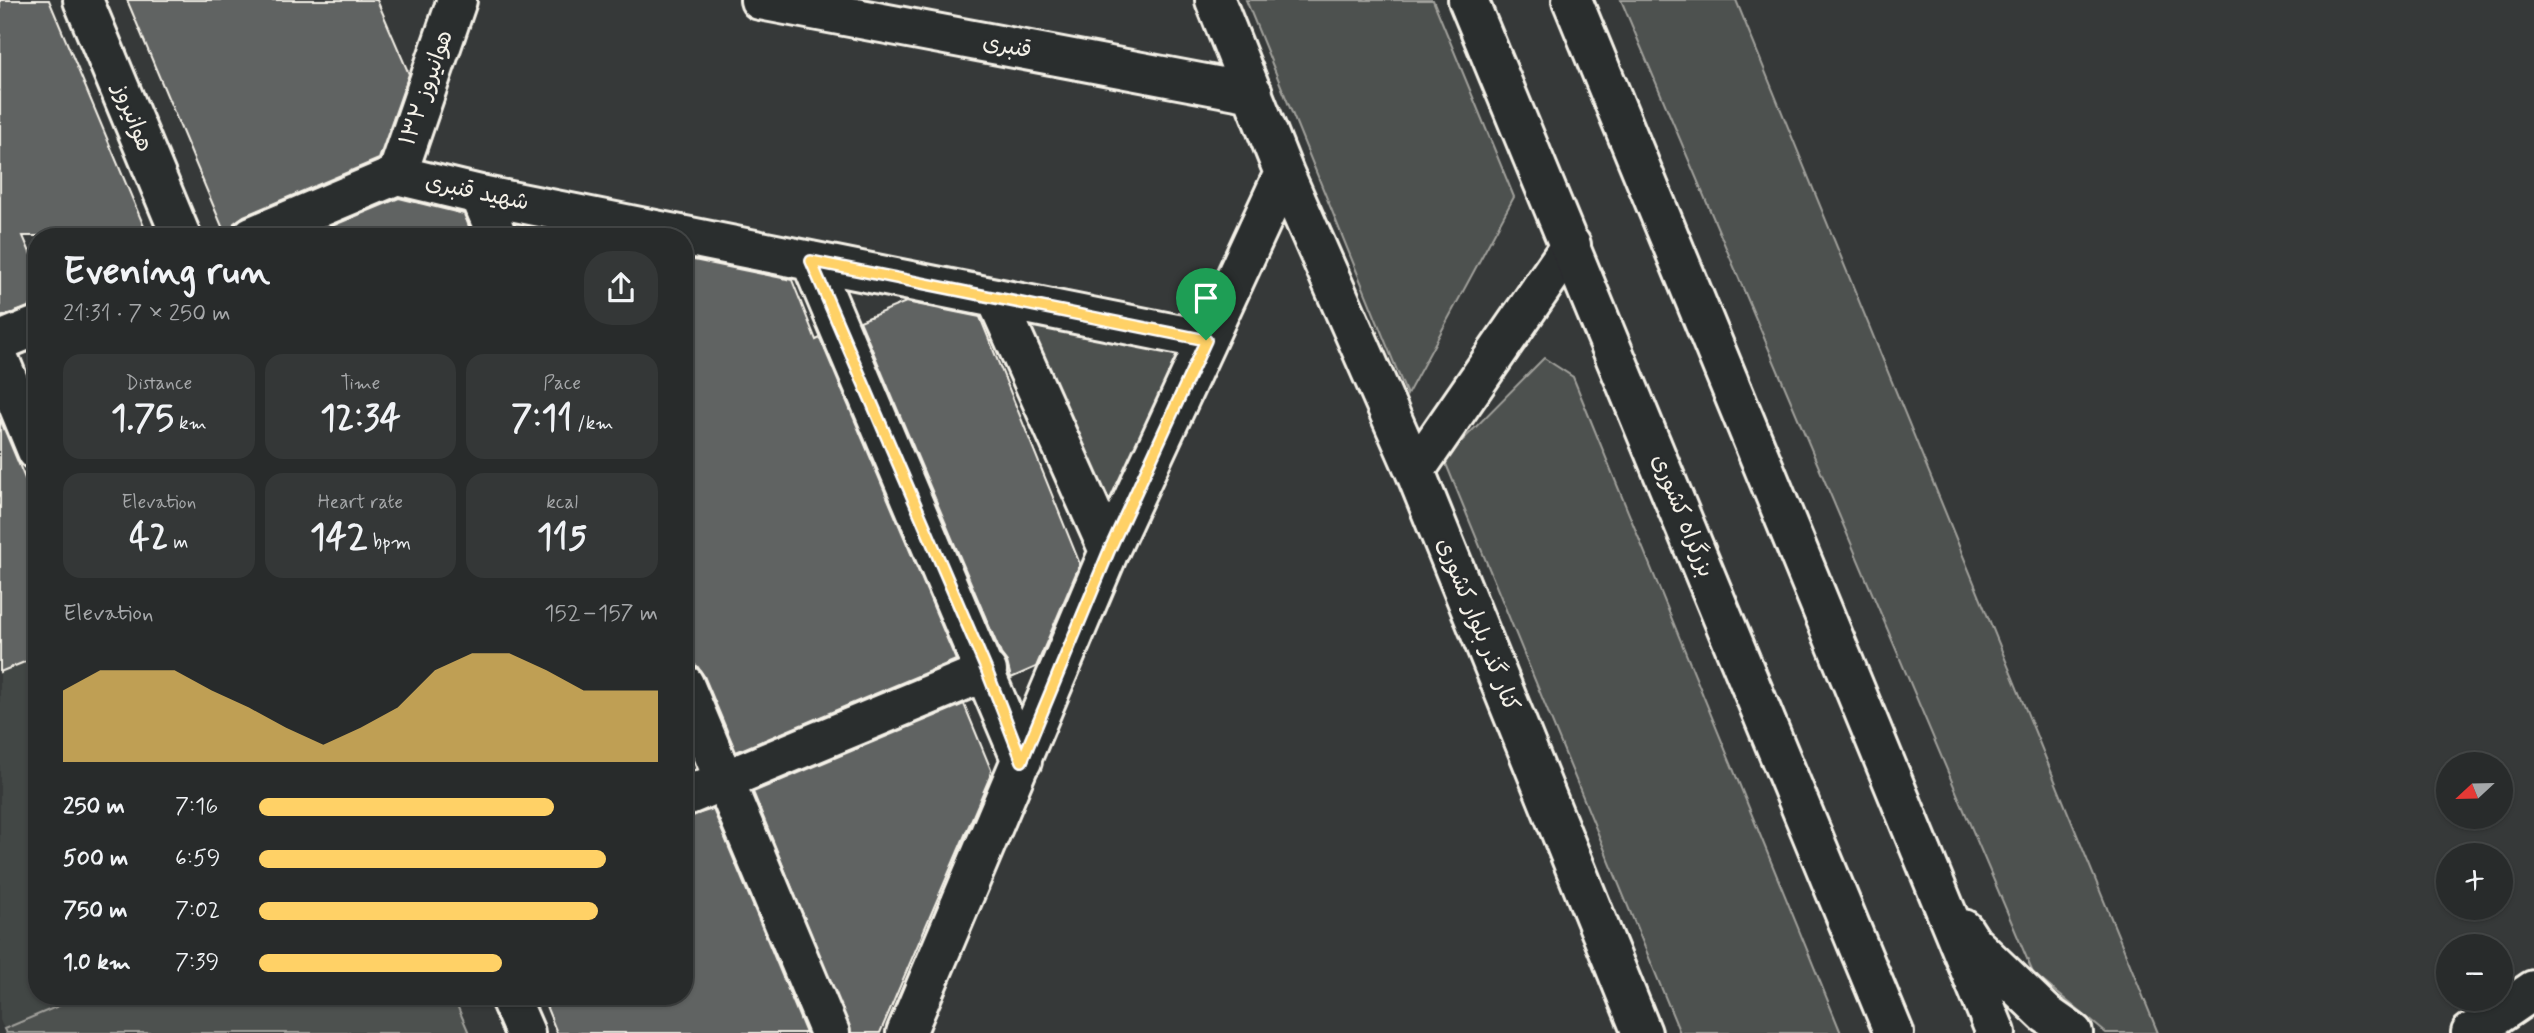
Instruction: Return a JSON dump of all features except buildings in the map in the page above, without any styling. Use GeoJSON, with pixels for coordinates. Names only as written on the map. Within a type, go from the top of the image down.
{"type":"FeatureCollection","features":[{"type":"Feature","properties":{"kind":"main road","name":"هوانیروز"},"geometry":{"type":"LineString","coordinates":[[83,0],[178,228]]}},
{"type":"Feature","properties":{"kind":"main road","name":"هوانیروز ۱۳۲"},"geometry":{"type":"LineString","coordinates":[[397,175],[457,0]]}},
{"type":"Feature","properties":{"kind":"main road","name":"قنبری"},"geometry":{"type":"LineString","coordinates":[[760,0],[1253,93]]}},
{"type":"Feature","properties":{"kind":"main road","name":"کنار گذر بلوار کشوری"},"geometry":{"type":"LineString","coordinates":[[1215,0],[1284,173],[1415,471],[1642,1033]]}},
{"type":"Feature","properties":{"kind":"main road","name":"بزرگراه کشوری"},"geometry":{"type":"LineString","coordinates":[[1468,0],[1894,1033]]}},
{"type":"Feature","properties":{"kind":"main road"},"geometry":{"type":"LineString","coordinates":[[1572,0],[1996,1033]]}},
{"type":"Feature","properties":{"kind":"main road"},"geometry":{"type":"LineString","coordinates":[[906,1033],[1109,551],[1284,173]]}},
{"type":"Feature","properties":{"kind":"main road","name":"شهید قنبری"},"geometry":{"type":"LineString","coordinates":[[271,228],[397,175],[480,195],[646,228]]}},
{"type":"Feature","properties":{"kind":"main road"},"geometry":{"type":"LineString","coordinates":[[480,195],[494,228]]}},
{"type":"Feature","properties":{"kind":"main road","name":"شهید قنبری"},"geometry":{"type":"LineString","coordinates":[[693,237],[1206,340]]}},
{"type":"Feature","properties":{"kind":"main road"},"geometry":{"type":"LineString","coordinates":[[1415,471],[1571,245]]}},
{"type":"Feature","properties":{"kind":"main road"},"geometry":{"type":"LineString","coordinates":[[811,261],[987,671],[1022,761]]}},
{"type":"Feature","properties":{"kind":"main road"},"geometry":{"type":"LineString","coordinates":[[996,298],[1109,551]]}},
{"type":"Feature","properties":{"kind":"main road"},"geometry":{"type":"LineString","coordinates":[[0,341],[28,330]]}},
{"type":"Feature","properties":{"kind":"main road"},"geometry":{"type":"LineString","coordinates":[[0,361],[28,430]]}},
{"type":"Feature","properties":{"kind":"main road"},"geometry":{"type":"LineString","coordinates":[[693,792],[987,671]]}},
{"type":"Feature","properties":{"kind":"main road"},"geometry":{"type":"LineString","coordinates":[[693,706],[830,1033]]}},
{"type":"Feature","properties":{"kind":"main road"},"geometry":{"type":"LineString","coordinates":[[1931,875],[1972,943],[2046,1014],[2073,1033]]}},
{"type":"Feature","properties":{"kind":"main road"},"geometry":{"type":"LineString","coordinates":[[2471,1033],[2534,990]]}},
{"type":"Feature","properties":{"kind":"main road"},"geometry":{"type":"LineString","coordinates":[[513,1005],[525,1033]]}},
{"type":"Feature","properties":{"kind":"shaded area"},"geometry":{"type":"Polygon","coordinates":[[[1246,0],[1433,0],[1514,197],[1407,395],[1246,0]]]}},
{"type":"Feature","properties":{"kind":"shaded area"},"geometry":{"type":"Polygon","coordinates":[[[1621,0],[1736,0],[2158,1033],[2106,1033],[2033,973],[1621,0]]]}},
{"type":"Feature","properties":{"kind":"shaded area"},"geometry":{"type":"Polygon","coordinates":[[[1021,315],[1181,352],[1107,515],[1021,315]]]}},
{"type":"Feature","properties":{"kind":"shaded area"},"geometry":{"type":"Polygon","coordinates":[[[1544,358],[1573,377],[1841,1033],[1680,1033],[1444,459],[1544,358]]]}},
{"type":"Feature","properties":{"kind":"shaded area"},"geometry":{"type":"Polygon","coordinates":[[[28,661],[28,1005],[61,1005],[4,1029],[0,1020],[0,672],[28,661]]]}},
{"type":"Feature","properties":{"kind":"shaded area"},"geometry":{"type":"Polygon","coordinates":[[[61,1005],[457,1005],[469,1033],[6,1033],[4,1029],[61,1005]]]}},
{"type":"Feature","properties":{"kind":"route"},"geometry":{"type":"LineString","coordinates":[[811,261],[1206,340],[1109,551],[1022,761],[987,671],[811,261]]}}]}
